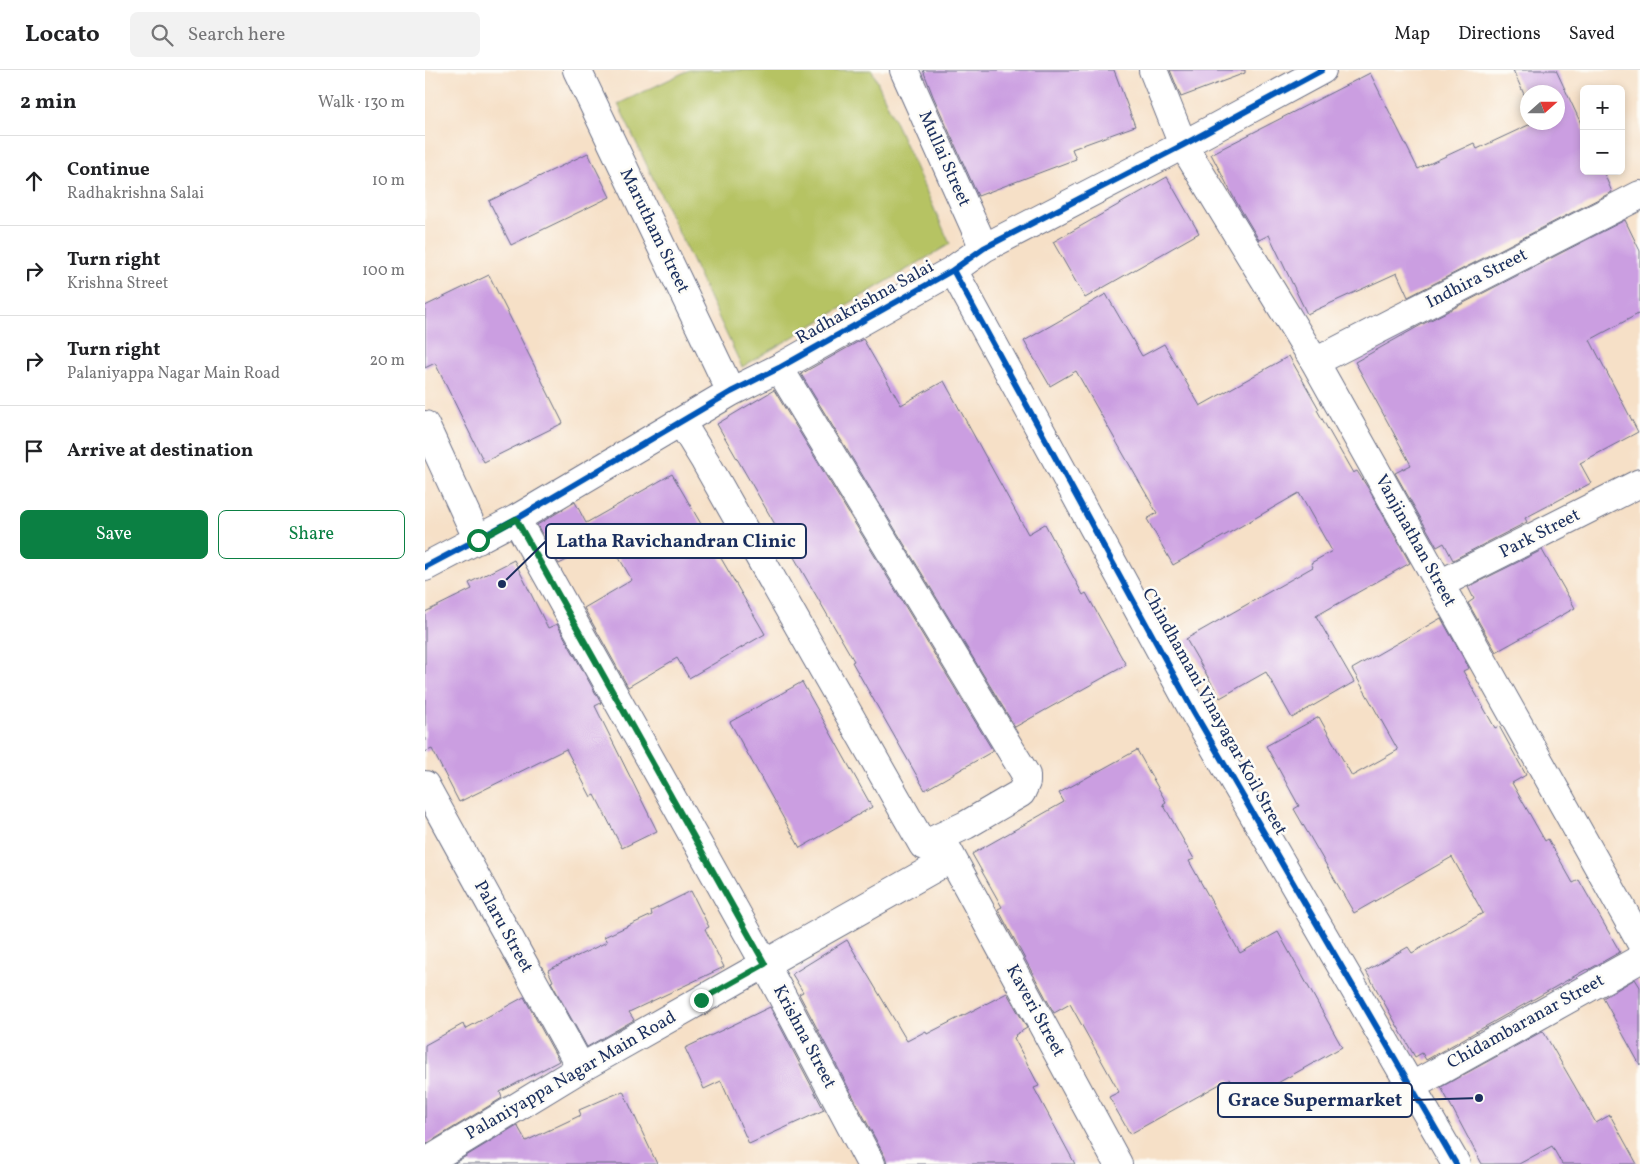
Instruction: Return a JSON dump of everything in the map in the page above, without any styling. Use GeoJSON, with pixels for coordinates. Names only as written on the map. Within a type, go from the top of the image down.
{"type":"FeatureCollection","features":[{"type":"Feature","properties":{"kind":"street","name":"Marutham Street"},"geometry":{"type":"LineString","coordinates":[[577,70],[731,392]]}},
{"type":"Feature","properties":{"kind":"street","name":"Mullai Street"},"geometry":{"type":"LineString","coordinates":[[904,70],[984,248]]}},
{"type":"Feature","properties":{"kind":"street","name":"Vanjinathan Street"},"geometry":{"type":"LineString","coordinates":[[1153,70],[1183,145],[1315,362],[1640,941]]}},
{"type":"Feature","properties":{"kind":"street","name":"Radhakrishna Salai"},"geometry":{"type":"LineString","coordinates":[[425,568],[516,519],[731,392],[779,368],[953,270],[984,248],[1183,145],[1322,70]]}},
{"type":"Feature","properties":{"kind":"street","name":"Indhira Street"},"geometry":{"type":"LineString","coordinates":[[1315,362],[1640,195]]}},
{"type":"Feature","properties":{"kind":"street","name":"Chindhamani Vinayagar Koil Street"},"geometry":{"type":"LineString","coordinates":[[953,270],[1194,712],[1456,1164]]}},
{"type":"Feature","properties":{"kind":"street"},"geometry":{"type":"LineString","coordinates":[[779,368],[1026,774],[1026,782],[1021,793],[966,825],[923,845]]}},
{"type":"Feature","properties":{"kind":"street"},"geometry":{"type":"LineString","coordinates":[[681,422],[710,469],[923,845]]}},
{"type":"Feature","properties":{"kind":"street"},"geometry":{"type":"LineString","coordinates":[[425,425],[478,540]]}},
{"type":"Feature","properties":{"kind":"street","name":"Park Street"},"geometry":{"type":"LineString","coordinates":[[1440,584],[1640,483]]}},
{"type":"Feature","properties":{"kind":"street","name":"Krishna Street"},"geometry":{"type":"LineString","coordinates":[[516,519],[765,964],[865,1162]]}},
{"type":"Feature","properties":{"kind":"street","name":"Palaru Street"},"geometry":{"type":"LineString","coordinates":[[425,785],[581,1068]]}},
{"type":"Feature","properties":{"kind":"street"},"geometry":{"type":"LineString","coordinates":[[923,845],[946,847],[952,858]]}},
{"type":"Feature","properties":{"kind":"street","name":"Palaniyappa Nagar Main Road"},"geometry":{"type":"LineString","coordinates":[[425,1163],[581,1068],[952,858]]}},
{"type":"Feature","properties":{"kind":"street","name":"Kaveri Street"},"geometry":{"type":"LineString","coordinates":[[952,858],[1118,1164]]}},
{"type":"Feature","properties":{"kind":"street","name":"Chidambaranar Street"},"geometry":{"type":"LineString","coordinates":[[1412,1086],[1640,959]]}},
{"type":"Feature","properties":{"kind":"green space"},"geometry":{"type":"Polygon","coordinates":[[[689,70],[872,70],[950,244],[742,367],[618,104],[689,70]]]}},
{"type":"Feature","properties":{"kind":"building"},"geometry":{"type":"Polygon","coordinates":[[[923,70],[1114,70],[1135,126],[1072,149],[1076,159],[978,196],[923,70]]]}},
{"type":"Feature","properties":{"kind":"building"},"geometry":{"type":"Polygon","coordinates":[[[1170,70],[1245,70],[1245,73],[1181,97],[1170,70]]]}},
{"type":"Feature","properties":{"kind":"building"},"geometry":{"type":"Polygon","coordinates":[[[1513,70],[1556,70],[1563,85],[1520,85],[1513,70]]]}},
{"type":"Feature","properties":{"kind":"building"},"geometry":{"type":"Polygon","coordinates":[[[1370,73],[1418,169],[1474,143],[1477,149],[1520,129],[1565,130],[1565,89],[1580,121],[1580,175],[1605,175],[1612,192],[1408,297],[1397,273],[1307,314],[1269,235],[1259,240],[1211,154],[1370,73]]]}},
{"type":"Feature","properties":{"kind":"building"},"geometry":{"type":"Polygon","coordinates":[[[588,153],[610,197],[511,245],[489,201],[588,153]]]}},
{"type":"Feature","properties":{"kind":"building"},"geometry":{"type":"Polygon","coordinates":[[[1167,177],[1199,233],[1085,298],[1053,242],[1167,177]]]}},
{"type":"Feature","properties":{"kind":"building"},"geometry":{"type":"Polygon","coordinates":[[[1625,220],[1640,251],[1640,313],[1590,340],[1638,432],[1580,463],[1591,483],[1525,518],[1527,522],[1453,560],[1444,543],[1437,547],[1395,473],[1411,465],[1355,362],[1421,325],[1625,220]]]}},
{"type":"Feature","properties":{"kind":"building"},"geometry":{"type":"Polygon","coordinates":[[[489,275],[563,423],[484,462],[435,363],[425,368],[425,306],[489,275]]]}},
{"type":"Feature","properties":{"kind":"building"},"geometry":{"type":"Polygon","coordinates":[[[1106,294],[1142,356],[1164,344],[1200,406],[1289,356],[1353,473],[1357,471],[1368,488],[1410,563],[1316,616],[1354,682],[1292,718],[1266,672],[1220,698],[1186,639],[1313,567],[1311,563],[1332,551],[1299,493],[1173,565],[1147,519],[1157,513],[1076,371],[1050,386],[1024,341],[1106,294]]]}},
{"type":"Feature","properties":{"kind":"building"},"geometry":{"type":"Polygon","coordinates":[[[863,339],[901,405],[944,381],[1028,534],[1045,524],[1083,595],[1086,593],[1126,665],[1015,727],[801,374],[863,339]]]}},
{"type":"Feature","properties":{"kind":"building"},"geometry":{"type":"Polygon","coordinates":[[[774,390],[993,751],[925,790],[852,662],[854,661],[717,424],[774,390]]]}},
{"type":"Feature","properties":{"kind":"building"},"geometry":{"type":"Polygon","coordinates":[[[672,474],[765,634],[689,678],[677,658],[628,687],[584,608],[632,580],[608,539],[559,564],[537,525],[575,502],[586,523],[672,474]]]}},
{"type":"Feature","properties":{"kind":"building"},"geometry":{"type":"Polygon","coordinates":[[[1542,550],[1575,608],[1496,652],[1468,603],[1474,599],[1468,587],[1542,550]]]}},
{"type":"Feature","properties":{"kind":"building"},"geometry":{"type":"Polygon","coordinates":[[[514,560],[548,628],[557,624],[601,703],[595,706],[657,831],[622,848],[595,795],[591,797],[566,749],[459,802],[432,749],[425,752],[425,612],[472,589],[469,583],[514,560]]]}},
{"type":"Feature","properties":{"kind":"building"},"geometry":{"type":"Polygon","coordinates":[[[1441,618],[1469,668],[1463,671],[1495,728],[1499,726],[1526,775],[1512,783],[1545,841],[1548,839],[1573,883],[1579,880],[1620,952],[1426,1060],[1422,1053],[1415,1057],[1366,971],[1408,947],[1412,953],[1483,913],[1452,857],[1354,913],[1294,809],[1299,806],[1266,746],[1319,717],[1352,776],[1398,750],[1352,669],[1441,618]]]}},
{"type":"Feature","properties":{"kind":"building"},"geometry":{"type":"Polygon","coordinates":[[[802,682],[872,807],[800,848],[730,722],[802,682]]]}},
{"type":"Feature","properties":{"kind":"building"},"geometry":{"type":"Polygon","coordinates":[[[1137,750],[1166,802],[1163,804],[1194,859],[1189,861],[1240,953],[1278,932],[1342,1047],[1242,1103],[1229,1079],[1130,1134],[1109,1097],[1119,1092],[1070,1004],[1054,1013],[998,909],[1002,907],[972,854],[1064,802],[1059,793],[1137,750]]]}},
{"type":"Feature","properties":{"kind":"building"},"geometry":{"type":"Polygon","coordinates":[[[691,891],[709,927],[705,929],[724,967],[629,1012],[634,1020],[587,1047],[551,982],[553,981],[548,970],[607,942],[604,937],[652,915],[651,911],[691,891]]]}},
{"type":"Feature","properties":{"kind":"building"},"geometry":{"type":"Polygon","coordinates":[[[847,940],[907,1041],[926,1031],[927,1034],[1007,993],[1027,1028],[1015,1035],[1014,1038],[1039,1086],[1034,1088],[1075,1164],[887,1164],[799,994],[803,992],[792,974],[847,940]]]}},
{"type":"Feature","properties":{"kind":"building"},"geometry":{"type":"Polygon","coordinates":[[[1635,979],[1640,987],[1640,1065],[1603,998],[1635,979]]]}},
{"type":"Feature","properties":{"kind":"building"},"geometry":{"type":"Polygon","coordinates":[[[524,997],[559,1061],[500,1092],[502,1098],[425,1145],[425,1045],[463,1024],[465,1029],[524,997]]]}},
{"type":"Feature","properties":{"kind":"building"},"geometry":{"type":"Polygon","coordinates":[[[770,1007],[824,1110],[749,1144],[721,1081],[704,1089],[685,1048],[770,1007]]]}},
{"type":"Feature","properties":{"kind":"building"},"geometry":{"type":"Polygon","coordinates":[[[1543,1031],[1596,1123],[1610,1115],[1637,1164],[1562,1164],[1552,1146],[1519,1164],[1482,1164],[1441,1087],[1543,1031]]]}},
{"type":"Feature","properties":{"kind":"building"},"geometry":{"type":"Polygon","coordinates":[[[623,1091],[657,1164],[453,1164],[517,1125],[526,1141],[581,1115],[579,1110],[623,1091]]]}},
{"type":"Feature","properties":{"kind":"cycle path"},"geometry":{"type":"LineString","coordinates":[[425,567],[516,519],[731,392],[779,368],[953,270],[984,248],[1183,145],[1322,70]]}},
{"type":"Feature","properties":{"kind":"cycle path"},"geometry":{"type":"LineString","coordinates":[[953,270],[1194,712],[1456,1164]]}},
{"type":"Feature","properties":{"kind":"place","name":"Latha Ravichandran Clinic"},"geometry":{"type":"Point","coordinates":[502,584]}},
{"type":"Feature","properties":{"kind":"place","name":"Grace Supermarket"},"geometry":{"type":"Point","coordinates":[1479,1098]}},
{"type":"Feature","properties":{"kind":"route"},"geometry":{"type":"LineString","coordinates":[[478,540],[516,519],[765,964],[701,1000]]}}]}
